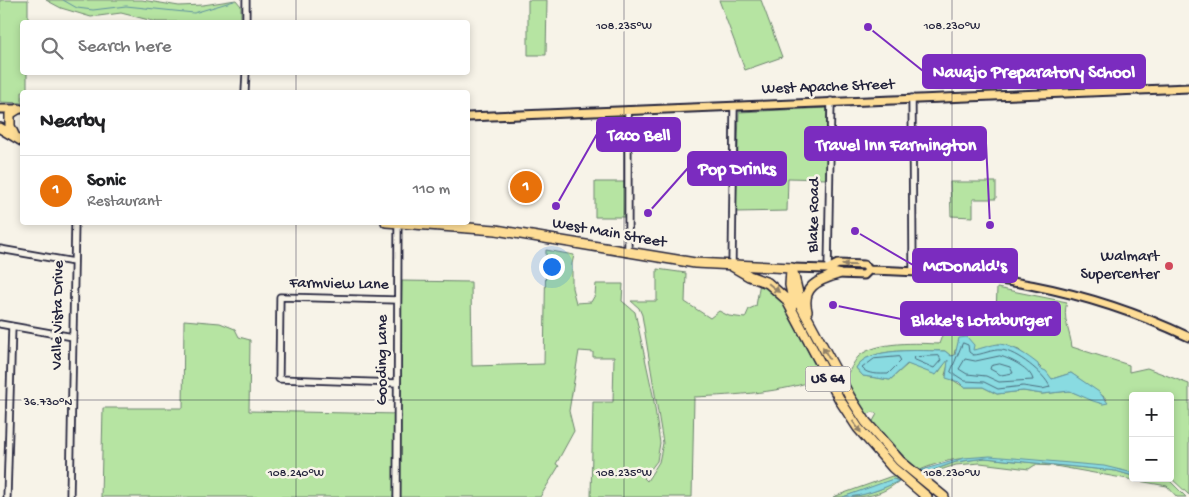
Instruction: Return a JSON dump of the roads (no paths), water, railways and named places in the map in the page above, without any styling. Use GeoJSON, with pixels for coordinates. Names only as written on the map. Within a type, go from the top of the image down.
{"type":"FeatureCollection","features":[{"type":"Feature","properties":{"kind":"highway"},"geometry":{"type":"LineString","coordinates":[[19,139],[8,120],[10,114],[20,109]]}},
{"type":"Feature","properties":{"kind":"highway"},"geometry":{"type":"LineString","coordinates":[[0,128],[19,139]]}},
{"type":"Feature","properties":{"kind":"highway","name":"West Main Street"},"geometry":{"type":"LineString","coordinates":[[426,225],[496,230],[695,263],[792,268]]}},
{"type":"Feature","properties":{"kind":"highway","name":"US 64"},"geometry":{"type":"LineString","coordinates":[[732,265],[749,276],[768,283],[780,292],[808,329],[866,422],[900,461],[944,497]]}},
{"type":"Feature","properties":{"kind":"highway"},"geometry":{"type":"LineString","coordinates":[[792,268],[790,281],[792,297],[808,329]]}},
{"type":"Feature","properties":{"kind":"highway"},"geometry":{"type":"LineString","coordinates":[[808,329],[805,302],[807,292],[816,282],[838,274]]}},
{"type":"Feature","properties":{"kind":"highway","name":"US 64"},"geometry":{"type":"LineString","coordinates":[[808,329],[841,402],[858,428],[893,468],[927,497]]}},
{"type":"Feature","properties":{"kind":"main road","name":"West Apache Street"},"geometry":{"type":"LineString","coordinates":[[470,117],[1189,88]]}},
{"type":"Feature","properties":{"kind":"main road"},"geometry":{"type":"LineString","coordinates":[[0,109],[20,109]]}},
{"type":"Feature","properties":{"kind":"main road","name":"West Main Street"},"geometry":{"type":"LineString","coordinates":[[828,269],[838,264],[864,265],[870,270],[985,276],[1060,290],[1136,314],[1189,337]]}},
{"type":"Feature","properties":{"kind":"main road","name":"West Main Street"},"geometry":{"type":"LineString","coordinates":[[792,268],[828,269],[838,274],[864,275],[870,270]]}},
{"type":"Feature","properties":{"kind":"street"},"geometry":{"type":"LineString","coordinates":[[246,0],[246,20]]}},
{"type":"Feature","properties":{"kind":"street"},"geometry":{"type":"LineString","coordinates":[[246,75],[246,90]]}},
{"type":"Feature","properties":{"kind":"street"},"geometry":{"type":"LineString","coordinates":[[912,98],[913,271]]}},
{"type":"Feature","properties":{"kind":"street","name":"Blake Road"},"geometry":{"type":"LineString","coordinates":[[828,269],[831,101]]}},
{"type":"Feature","properties":{"kind":"street"},"geometry":{"type":"LineString","coordinates":[[732,265],[734,106]]}},
{"type":"Feature","properties":{"kind":"street"},"geometry":{"type":"LineString","coordinates":[[628,110],[628,253]]}},
{"type":"Feature","properties":{"kind":"street","name":"Valle Vista Drive"},"geometry":{"type":"LineString","coordinates":[[70,497],[75,225]]}},
{"type":"Feature","properties":{"kind":"street","name":"Gooding Lane"},"geometry":{"type":"LineString","coordinates":[[397,497],[398,225]]}},
{"type":"Feature","properties":{"kind":"street"},"geometry":{"type":"LineString","coordinates":[[0,249],[74,262]]}},
{"type":"Feature","properties":{"kind":"street","name":"Farmview Lane"},"geometry":{"type":"LineString","coordinates":[[397,300],[280,297],[279,379],[397,383]]}},
{"type":"Feature","properties":{"kind":"street"},"geometry":{"type":"LineString","coordinates":[[0,324],[73,337]]}},
{"type":"Feature","properties":{"kind":"street"},"geometry":{"type":"LineString","coordinates":[[7,497],[12,326]]}},
{"type":"Feature","properties":{"kind":"water"},"geometry":{"type":"Polygon","coordinates":[[[967,337],[974,345],[973,350],[1000,344],[1016,349],[1038,364],[1039,368],[1046,371],[1052,379],[1071,373],[1099,392],[1108,403],[1103,404],[1093,401],[1070,391],[1042,394],[1023,391],[997,394],[983,387],[964,387],[959,382],[946,378],[948,360],[936,375],[907,364],[890,380],[863,376],[856,368],[862,361],[871,356],[896,351],[945,351],[951,356],[955,355],[959,338],[967,337]]]}},
{"type":"Feature","properties":{"kind":"water"},"geometry":{"type":"Polygon","coordinates":[[[990,456],[1104,466],[1129,472],[1129,475],[1116,471],[985,458],[956,462],[922,474],[918,471],[964,458],[990,456]]]}},
{"type":"Feature","properties":{"kind":"water"},"geometry":{"type":"Polygon","coordinates":[[[893,479],[899,481],[865,494],[843,497],[893,479]]]}},
{"type":"Feature","properties":{"kind":"waterway"},"geometry":{"type":"LineString","coordinates":[[63,0],[77,8],[93,10],[126,6],[194,13],[234,1]]}},
{"type":"Feature","properties":{"kind":"place","name":"Navajo Preparatory School"},"geometry":{"type":"Point","coordinates":[868,27]}},
{"type":"Feature","properties":{"kind":"place","name":"Sonic"},"geometry":{"type":"Point","coordinates":[526,187]}},
{"type":"Feature","properties":{"kind":"place","name":"Taco Bell"},"geometry":{"type":"Point","coordinates":[556,206]}},
{"type":"Feature","properties":{"kind":"place","name":"Pop Drinks"},"geometry":{"type":"Point","coordinates":[648,213]}},
{"type":"Feature","properties":{"kind":"place","name":"Travel Inn Farmington"},"geometry":{"type":"Point","coordinates":[990,225]}},
{"type":"Feature","properties":{"kind":"place","name":"McDonald's"},"geometry":{"type":"Point","coordinates":[855,231]}},
{"type":"Feature","properties":{"kind":"place","name":"Walmart Supercenter"},"geometry":{"type":"Point","coordinates":[1169,266]}},
{"type":"Feature","properties":{"kind":"place","name":"Blake's Lotaburger"},"geometry":{"type":"Point","coordinates":[833,305]}}]}
